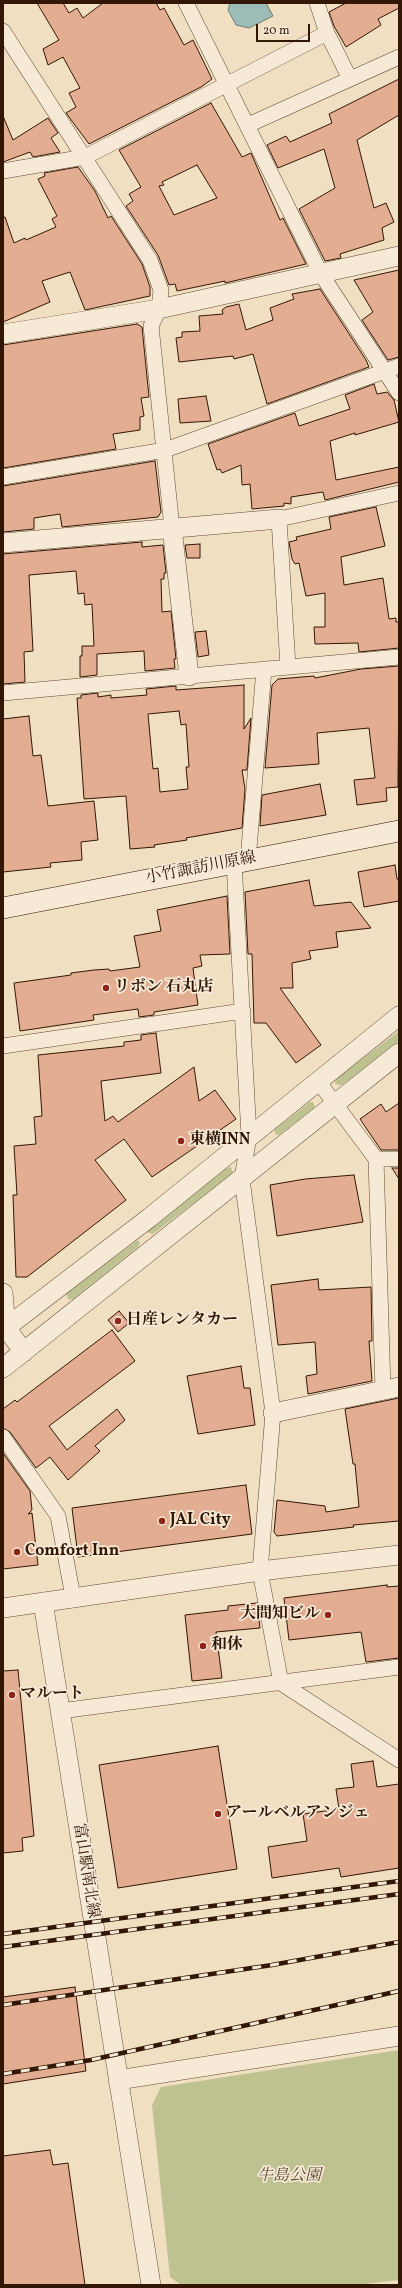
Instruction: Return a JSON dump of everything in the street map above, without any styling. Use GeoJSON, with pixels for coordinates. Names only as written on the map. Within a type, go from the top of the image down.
{"type":"FeatureCollection","features":[{"type":"Feature","properties":{"kind":"main road","name":"小竹諏訪川原線"},"geometry":{"type":"LineString","coordinates":[[3,908],[399,831]]}},
{"type":"Feature","properties":{"kind":"street"},"geometry":{"type":"LineString","coordinates":[[186,3],[321,274],[392,368],[399,394]]}},
{"type":"Feature","properties":{"kind":"street"},"geometry":{"type":"LineString","coordinates":[[317,3],[327,33],[350,79]]}},
{"type":"Feature","properties":{"kind":"street"},"geometry":{"type":"LineString","coordinates":[[3,31],[150,260],[161,290],[159,309],[151,326],[189,676]]}},
{"type":"Feature","properties":{"kind":"street"},"geometry":{"type":"LineString","coordinates":[[3,171],[85,157],[327,33]]}},
{"type":"Feature","properties":{"kind":"street"},"geometry":{"type":"LineString","coordinates":[[248,125],[399,57]]}},
{"type":"Feature","properties":{"kind":"street"},"geometry":{"type":"LineString","coordinates":[[3,334],[159,309],[399,256]]}},
{"type":"Feature","properties":{"kind":"street"},"geometry":{"type":"LineString","coordinates":[[3,477],[164,450],[392,368]]}},
{"type":"Feature","properties":{"kind":"street"},"geometry":{"type":"LineString","coordinates":[[3,542],[280,519],[399,493]]}},
{"type":"Feature","properties":{"kind":"street"},"geometry":{"type":"LineString","coordinates":[[280,519],[288,667]]}},
{"type":"Feature","properties":{"kind":"street"},"geometry":{"type":"LineString","coordinates":[[3,693],[399,657]]}},
{"type":"Feature","properties":{"kind":"street"},"geometry":{"type":"LineString","coordinates":[[264,669],[241,861],[243,1011],[249,1136],[242,1179],[273,1413],[260,1571],[281,1683],[399,1760]]}},
{"type":"Feature","properties":{"kind":"street"},"geometry":{"type":"LineString","coordinates":[[3,1046],[243,1011]]}},
{"type":"Feature","properties":{"kind":"street"},"geometry":{"type":"LineString","coordinates":[[4,1329],[144,1222],[399,1016]]}},
{"type":"Feature","properties":{"kind":"street"},"geometry":{"type":"LineString","coordinates":[[3,1368],[399,1053]]}},
{"type":"Feature","properties":{"kind":"street"},"geometry":{"type":"LineString","coordinates":[[273,1413],[391,1389],[376,1159],[318,1081]]}},
{"type":"Feature","properties":{"kind":"street"},"geometry":{"type":"LineString","coordinates":[[376,1159],[399,1159]]}},
{"type":"Feature","properties":{"kind":"street"},"geometry":{"type":"LineString","coordinates":[[3,1293],[4,1329],[24,1352]]}},
{"type":"Feature","properties":{"kind":"street"},"geometry":{"type":"LineString","coordinates":[[3,1437],[58,1516],[73,1597]]}},
{"type":"Feature","properties":{"kind":"street"},"geometry":{"type":"LineString","coordinates":[[3,1608],[260,1571],[399,1555]]}},
{"type":"Feature","properties":{"kind":"street","name":"富山駅南北線"},"geometry":{"type":"LineString","coordinates":[[43,1602],[151,2285]]}},
{"type":"Feature","properties":{"kind":"street"},"geometry":{"type":"LineString","coordinates":[[60,1711],[399,1667]]}},
{"type":"Feature","properties":{"kind":"street"},"geometry":{"type":"LineString","coordinates":[[118,2080],[399,2036]]}},
{"type":"Feature","properties":{"kind":"green space"},"geometry":{"type":"Polygon","coordinates":[[[399,1031],[399,1041],[342,1085],[335,1083],[336,1079],[399,1031]]]}},
{"type":"Feature","properties":{"kind":"green space"},"geometry":{"type":"Polygon","coordinates":[[[310,1102],[313,1102],[315,1107],[279,1135],[276,1135],[274,1130],[310,1102]]]}},
{"type":"Feature","properties":{"kind":"green space"},"geometry":{"type":"Polygon","coordinates":[[[231,1167],[233,1173],[153,1234],[147,1232],[148,1228],[227,1168],[231,1167]]]}},
{"type":"Feature","properties":{"kind":"green space"},"geometry":{"type":"Polygon","coordinates":[[[138,1240],[140,1243],[138,1247],[73,1299],[69,1300],[66,1294],[138,1240]]]}},
{"type":"Feature","properties":{"kind":"green space","name":"牛島公園"},"geometry":{"type":"Polygon","coordinates":[[[399,2050],[399,2280],[357,2285],[181,2285],[170,2277],[152,2105],[161,2087],[399,2050]]]}},
{"type":"Feature","properties":{"kind":"water"},"geometry":{"type":"Polygon","coordinates":[[[230,3],[266,3],[273,16],[249,28],[236,25],[228,10],[230,3]]]}},
{"type":"Feature","properties":{"kind":"building"},"geometry":{"type":"Polygon","coordinates":[[[37,3],[63,3],[69,13],[77,8],[83,18],[103,3],[156,3],[160,10],[164,8],[184,45],[193,40],[212,79],[201,87],[89,144],[66,113],[76,107],[69,93],[80,88],[63,57],[48,65],[43,49],[59,40],[37,3]]]}},
{"type":"Feature","properties":{"kind":"building"},"geometry":{"type":"Polygon","coordinates":[[[346,3],[399,3],[399,8],[378,19],[381,25],[346,47],[334,26],[329,12],[346,3]]]}},
{"type":"Feature","properties":{"kind":"building"},"geometry":{"type":"Polygon","coordinates":[[[399,79],[399,115],[357,140],[374,208],[386,203],[394,222],[382,228],[384,240],[340,254],[341,258],[325,261],[299,209],[335,188],[324,149],[278,168],[267,145],[286,136],[290,142],[332,123],[329,114],[399,79]]]}},
{"type":"Feature","properties":{"kind":"building"},"geometry":{"type":"Polygon","coordinates":[[[211,103],[242,157],[251,153],[280,220],[283,218],[306,264],[225,283],[225,281],[177,291],[175,284],[169,285],[158,255],[126,206],[133,201],[129,194],[141,187],[119,150],[211,103]],[[197,165],[162,182],[164,185],[159,186],[174,215],[217,198],[197,165]]]}},
{"type":"Feature","properties":{"kind":"building"},"geometry":{"type":"Polygon","coordinates":[[[3,116],[13,140],[48,118],[58,133],[51,138],[60,152],[33,157],[30,152],[3,162],[3,116]]]}},
{"type":"Feature","properties":{"kind":"building"},"geometry":{"type":"Polygon","coordinates":[[[78,167],[95,191],[108,218],[111,216],[142,264],[150,287],[150,296],[85,310],[70,272],[42,281],[50,302],[3,322],[3,217],[5,217],[14,243],[25,238],[26,240],[56,227],[52,219],[57,216],[38,179],[45,176],[44,173],[78,167]]]}},
{"type":"Feature","properties":{"kind":"building"},"geometry":{"type":"Polygon","coordinates":[[[399,270],[399,357],[388,360],[362,320],[373,312],[354,280],[399,270]]]}},
{"type":"Feature","properties":{"kind":"building"},"geometry":{"type":"Polygon","coordinates":[[[320,289],[369,367],[267,404],[253,354],[234,359],[233,356],[179,362],[176,338],[182,337],[182,332],[200,331],[199,316],[223,314],[222,310],[226,307],[239,304],[246,330],[273,320],[270,308],[294,299],[292,294],[320,289]]]}},
{"type":"Feature","properties":{"kind":"building"},"geometry":{"type":"Polygon","coordinates":[[[137,324],[142,327],[149,397],[141,398],[144,416],[140,417],[140,430],[113,434],[116,449],[3,468],[3,345],[137,324]]]}},
{"type":"Feature","properties":{"kind":"building"},"geometry":{"type":"Polygon","coordinates":[[[374,384],[377,394],[387,392],[394,400],[399,422],[330,441],[336,480],[399,467],[399,482],[325,500],[323,492],[291,497],[291,504],[284,503],[284,506],[252,509],[250,484],[242,485],[241,465],[222,473],[220,469],[217,470],[208,444],[295,413],[299,426],[350,409],[345,395],[374,384]]]}},
{"type":"Feature","properties":{"kind":"building"},"geometry":{"type":"Polygon","coordinates":[[[206,396],[211,421],[180,423],[178,399],[206,396]]]}},
{"type":"Feature","properties":{"kind":"building"},"geometry":{"type":"Polygon","coordinates":[[[155,461],[161,512],[158,517],[62,527],[60,514],[34,518],[34,529],[3,532],[3,486],[155,461]]]}},
{"type":"Feature","properties":{"kind":"building"},"geometry":{"type":"Polygon","coordinates":[[[376,507],[385,546],[341,557],[344,585],[383,578],[389,619],[396,618],[396,622],[399,622],[399,648],[359,652],[358,643],[315,644],[314,627],[325,627],[325,593],[306,596],[299,563],[295,564],[292,559],[289,542],[297,540],[296,537],[331,529],[329,517],[376,507]]]}},
{"type":"Feature","properties":{"kind":"building"},"geometry":{"type":"Polygon","coordinates":[[[142,542],[142,547],[163,545],[166,573],[164,573],[164,579],[161,579],[162,612],[171,611],[176,659],[174,659],[175,668],[145,671],[144,651],[97,654],[97,675],[80,677],[80,656],[82,656],[82,646],[94,646],[92,604],[85,605],[84,593],[78,594],[76,571],[29,575],[33,651],[24,652],[25,682],[3,684],[3,554],[142,542]]]}},
{"type":"Feature","properties":{"kind":"building"},"geometry":{"type":"Polygon","coordinates":[[[200,544],[200,558],[187,558],[185,545],[200,544]]]}},
{"type":"Feature","properties":{"kind":"building"},"geometry":{"type":"Polygon","coordinates":[[[206,631],[209,655],[198,657],[195,632],[206,631]]]}},
{"type":"Feature","properties":{"kind":"building"},"geometry":{"type":"Polygon","coordinates":[[[399,666],[398,787],[386,788],[387,801],[357,805],[354,780],[375,778],[369,728],[317,733],[319,764],[265,768],[272,685],[278,679],[314,676],[315,678],[361,669],[399,666]]]}},
{"type":"Feature","properties":{"kind":"building"},"geometry":{"type":"Polygon","coordinates":[[[244,685],[244,729],[251,718],[247,770],[242,770],[245,789],[242,828],[186,838],[187,840],[154,845],[155,847],[130,849],[126,796],[84,799],[77,698],[81,698],[81,695],[98,693],[98,697],[111,695],[111,698],[147,695],[146,689],[176,686],[176,690],[244,685]],[[179,711],[148,714],[153,769],[158,768],[160,792],[188,789],[186,767],[189,767],[186,724],[181,725],[179,711]]]}},
{"type":"Feature","properties":{"kind":"building"},"geometry":{"type":"Polygon","coordinates":[[[29,716],[33,756],[41,755],[48,806],[94,801],[98,840],[81,842],[82,860],[50,863],[51,867],[3,872],[3,719],[29,716]]]}},
{"type":"Feature","properties":{"kind":"building"},"geometry":{"type":"Polygon","coordinates":[[[320,784],[326,815],[260,826],[262,795],[320,784]]]}},
{"type":"Feature","properties":{"kind":"building"},"geometry":{"type":"Polygon","coordinates":[[[395,865],[397,879],[399,879],[399,901],[364,907],[358,872],[395,865]]]}},
{"type":"Feature","properties":{"kind":"building"},"geometry":{"type":"Polygon","coordinates":[[[309,880],[314,906],[351,902],[371,928],[336,932],[338,947],[309,951],[311,959],[292,963],[293,988],[280,988],[321,1045],[296,1063],[266,1023],[254,1023],[252,954],[248,954],[245,892],[309,880]]]}},
{"type":"Feature","properties":{"kind":"building"},"geometry":{"type":"Polygon","coordinates":[[[227,896],[230,954],[200,955],[202,966],[193,968],[198,1005],[154,1012],[154,1015],[139,1017],[138,1009],[93,1015],[94,1020],[20,1031],[14,983],[71,975],[71,973],[94,970],[109,969],[110,971],[140,967],[134,936],[161,931],[157,910],[227,896]]]}},
{"type":"Feature","properties":{"kind":"building"},"geometry":{"type":"Polygon","coordinates":[[[156,1033],[161,1073],[101,1081],[105,1121],[113,1116],[118,1122],[194,1067],[199,1101],[215,1090],[236,1119],[152,1177],[124,1139],[95,1160],[126,1200],[27,1277],[16,1277],[13,1195],[17,1195],[14,1146],[36,1144],[34,1117],[42,1116],[38,1055],[124,1046],[124,1042],[141,1040],[141,1035],[156,1033]]]}},
{"type":"Feature","properties":{"kind":"building"},"geometry":{"type":"Polygon","coordinates":[[[399,1103],[399,1150],[381,1150],[360,1119],[381,1104],[386,1112],[399,1103]]]}},
{"type":"Feature","properties":{"kind":"building"},"geometry":{"type":"Polygon","coordinates":[[[392,1168],[399,1168],[399,1179],[392,1168]]]}},
{"type":"Feature","properties":{"kind":"building"},"geometry":{"type":"Polygon","coordinates":[[[354,1175],[363,1222],[277,1236],[270,1185],[305,1179],[354,1175]]]}},
{"type":"Feature","properties":{"kind":"building"},"geometry":{"type":"Polygon","coordinates":[[[318,1279],[319,1290],[371,1287],[372,1341],[369,1341],[372,1381],[308,1394],[306,1376],[317,1374],[315,1342],[278,1345],[271,1285],[318,1279]]]}},
{"type":"Feature","properties":{"kind":"building","name":"日産レンタカー"},"geometry":{"type":"Polygon","coordinates":[[[119,1311],[129,1323],[118,1332],[108,1320],[119,1311]]]}},
{"type":"Feature","properties":{"kind":"building"},"geometry":{"type":"Polygon","coordinates":[[[112,1330],[135,1361],[49,1426],[67,1450],[117,1409],[125,1420],[95,1446],[100,1451],[68,1480],[50,1457],[36,1468],[10,1432],[3,1428],[3,1409],[15,1400],[17,1402],[112,1330]]]}},
{"type":"Feature","properties":{"kind":"building"},"geometry":{"type":"Polygon","coordinates":[[[241,1366],[244,1388],[250,1388],[255,1425],[198,1434],[187,1376],[241,1366]]]}},
{"type":"Feature","properties":{"kind":"building"},"geometry":{"type":"Polygon","coordinates":[[[399,1398],[399,1521],[353,1525],[354,1527],[277,1536],[274,1532],[277,1500],[325,1506],[326,1512],[359,1507],[355,1464],[353,1464],[345,1409],[399,1398]]]}},
{"type":"Feature","properties":{"kind":"building"},"geometry":{"type":"Polygon","coordinates":[[[3,1453],[30,1491],[32,1510],[28,1514],[32,1513],[38,1565],[3,1569],[3,1453]]]}},
{"type":"Feature","properties":{"kind":"building","name":"JAL City"},"geometry":{"type":"Polygon","coordinates":[[[246,1485],[252,1534],[78,1557],[72,1508],[246,1485]]]}},
{"type":"Feature","properties":{"kind":"building"},"geometry":{"type":"Polygon","coordinates":[[[387,1585],[387,1587],[399,1586],[399,1658],[366,1662],[361,1632],[289,1640],[284,1598],[387,1585]]]}},
{"type":"Feature","properties":{"kind":"building","name":"和休"},"geometry":{"type":"Polygon","coordinates":[[[257,1603],[260,1628],[216,1632],[222,1678],[192,1681],[185,1615],[228,1610],[228,1606],[257,1603]]]}},
{"type":"Feature","properties":{"kind":"building"},"geometry":{"type":"Polygon","coordinates":[[[18,1670],[34,1836],[22,1838],[23,1851],[3,1853],[3,1671],[18,1670]]]}},
{"type":"Feature","properties":{"kind":"building","name":"アールベルアンジェ"},"geometry":{"type":"Polygon","coordinates":[[[218,1746],[237,1869],[118,1888],[99,1765],[218,1746]]]}},
{"type":"Feature","properties":{"kind":"building"},"geometry":{"type":"Polygon","coordinates":[[[373,1761],[377,1787],[399,1784],[399,1868],[341,1877],[339,1868],[272,1878],[268,1847],[307,1841],[303,1814],[339,1809],[336,1789],[354,1787],[351,1764],[373,1761]]]}},
{"type":"Feature","properties":{"kind":"building"},"geometry":{"type":"Polygon","coordinates":[[[75,1987],[86,2071],[3,2084],[3,1997],[75,1987]]]}},
{"type":"Feature","properties":{"kind":"building"},"geometry":{"type":"Polygon","coordinates":[[[50,2150],[53,2165],[68,2163],[85,2285],[3,2285],[3,2156],[50,2150]]]}},
{"type":"Feature","properties":{"kind":"railway"},"geometry":{"type":"LineString","coordinates":[[3,1934],[399,1881]]}},
{"type":"Feature","properties":{"kind":"railway"},"geometry":{"type":"LineString","coordinates":[[3,1947],[399,1894]]}},
{"type":"Feature","properties":{"kind":"railway"},"geometry":{"type":"LineString","coordinates":[[3,2005],[272,1965],[399,1942]]}},
{"type":"Feature","properties":{"kind":"railway"},"geometry":{"type":"LineString","coordinates":[[3,2074],[91,2060],[399,1991]]}},
{"type":"Feature","properties":{"kind":"place","name":"リボン 石丸店"},"geometry":{"type":"Point","coordinates":[106,988]}},
{"type":"Feature","properties":{"kind":"place","name":"東横INN"},"geometry":{"type":"Point","coordinates":[181,1141]}},
{"type":"Feature","properties":{"kind":"place","name":"日産レンタカー"},"geometry":{"type":"Point","coordinates":[118,1321]}},
{"type":"Feature","properties":{"kind":"place","name":"JAL City"},"geometry":{"type":"Point","coordinates":[162,1521]}},
{"type":"Feature","properties":{"kind":"place","name":"Comfort Inn"},"geometry":{"type":"Point","coordinates":[17,1552]}},
{"type":"Feature","properties":{"kind":"place","name":"大間知ビル"},"geometry":{"type":"Point","coordinates":[328,1615]}},
{"type":"Feature","properties":{"kind":"place","name":"和休"},"geometry":{"type":"Point","coordinates":[203,1646]}},
{"type":"Feature","properties":{"kind":"place","name":"マルート"},"geometry":{"type":"Point","coordinates":[12,1695]}},
{"type":"Feature","properties":{"kind":"place","name":"アールベルアンジェ"},"geometry":{"type":"Point","coordinates":[218,1814]}}]}
